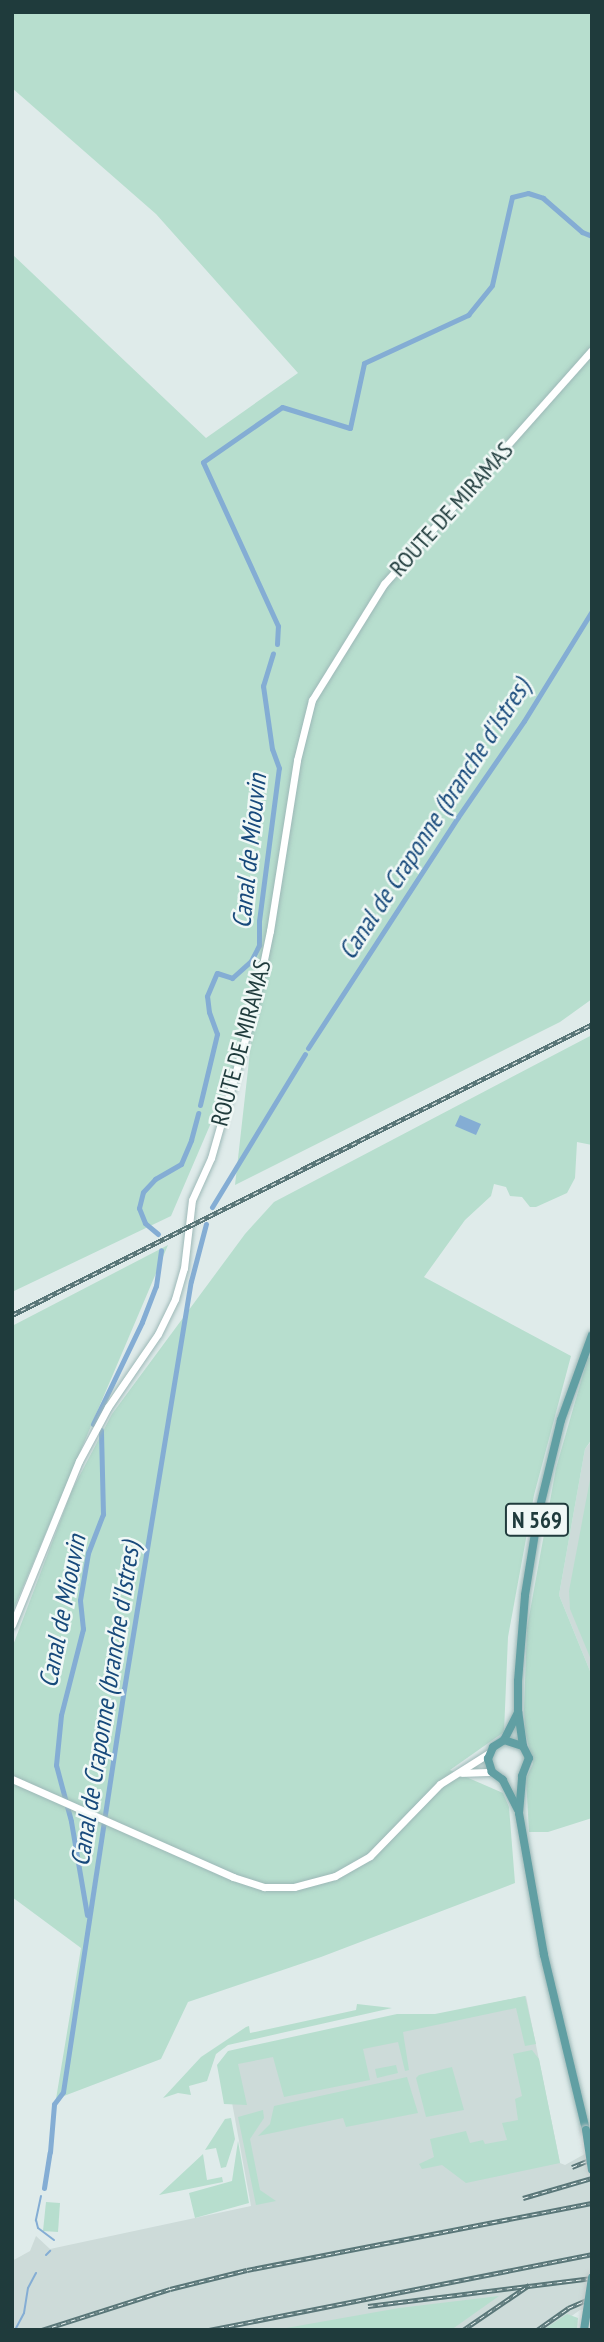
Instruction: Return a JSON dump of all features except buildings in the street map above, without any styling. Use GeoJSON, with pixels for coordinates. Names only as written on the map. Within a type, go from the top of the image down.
{"type":"FeatureCollection","features":[{"type":"Feature","properties":{"kind":"main road","name":"ROUTE DE MIRAMAS"},"geometry":{"type":"LineString","coordinates":[[12,1625],[79,1461],[108,1407],[158,1334],[175,1299],[184,1268],[192,1200],[211,1158],[254,1008],[270,931],[299,748],[312,700],[384,584],[592,350]]}},
{"type":"Feature","properties":{"kind":"main road","name":"N 569"},"geometry":{"type":"LineString","coordinates":[[523,1745],[518,1712],[519,1645],[538,1515],[561,1420],[592,1335]]}},
{"type":"Feature","properties":{"kind":"main road","name":"N 569"},"geometry":{"type":"LineString","coordinates":[[504,1740],[518,1712]]}},
{"type":"Feature","properties":{"kind":"main road"},"geometry":{"type":"LineString","coordinates":[[12,1779],[233,1877],[264,1887],[294,1887],[335,1876],[370,1856],[416,1805],[440,1784],[461,1773],[504,1740],[523,1745],[529,1758],[522,1776],[519,1813],[530,1882],[586,2130],[592,2170]]}},
{"type":"Feature","properties":{"kind":"main road"},"geometry":{"type":"LineString","coordinates":[[489,1753],[492,1772]]}},
{"type":"Feature","properties":{"kind":"main road"},"geometry":{"type":"LineString","coordinates":[[461,1773],[492,1772],[503,1780],[519,1813]]}},
{"type":"Feature","properties":{"kind":"main road"},"geometry":{"type":"LineString","coordinates":[[503,1780],[522,1776]]}},
{"type":"Feature","properties":{"kind":"main road"},"geometry":{"type":"LineString","coordinates":[[584,2330],[592,2278]]}},
{"type":"Feature","properties":{"kind":"shaded area"},"geometry":{"type":"Polygon","coordinates":[[[592,1440],[592,1676],[559,1595],[585,1449],[592,1440]]]}},
{"type":"Feature","properties":{"kind":"shaded area"},"geometry":{"type":"Polygon","coordinates":[[[526,1996],[560,2163],[565,2165],[592,2150],[592,2307],[580,2310],[552,2330],[12,2330],[12,2261],[30,2251],[36,2236],[50,2249],[251,2206],[224,2059],[526,1996]]]}},
{"type":"Feature","properties":{"kind":"green space"},"geometry":{"type":"Polygon","coordinates":[[[12,12],[592,12],[592,999],[560,1022],[235,1185],[253,1025],[171,1216],[12,1292],[12,254],[206,438],[298,373],[156,214],[12,88],[12,12]]]}},
{"type":"Feature","properties":{"kind":"green space"},"geometry":{"type":"Polygon","coordinates":[[[592,1035],[592,1145],[577,1142],[575,1178],[567,1193],[536,1207],[530,1207],[522,1197],[510,1196],[506,1187],[494,1184],[491,1196],[465,1220],[424,1277],[571,1356],[534,1495],[508,1637],[504,1732],[450,1770],[503,1793],[509,1807],[515,1883],[321,1957],[188,2002],[161,2059],[56,2099],[81,1948],[12,1897],[12,1648],[72,1490],[112,1414],[245,1234],[274,1202],[592,1035]]]}},
{"type":"Feature","properties":{"kind":"green space"},"geometry":{"type":"Polygon","coordinates":[[[168,1245],[91,1426],[12,1613],[12,1326],[168,1245]]]}},
{"type":"Feature","properties":{"kind":"green space"},"geometry":{"type":"Polygon","coordinates":[[[588,1357],[592,1358],[592,1439],[585,1449],[559,1595],[592,1676],[592,1818],[548,1832],[529,1832],[526,1778],[533,1764],[525,1731],[524,1709],[527,1628],[556,1468],[588,1357]]]}},
{"type":"Feature","properties":{"kind":"green space"},"geometry":{"type":"Polygon","coordinates":[[[592,1469],[592,1662],[570,1609],[569,1591],[592,1469]]]}},
{"type":"Feature","properties":{"kind":"green space"},"geometry":{"type":"Polygon","coordinates":[[[525,1996],[536,2044],[525,2046],[516,2008],[403,2032],[409,2070],[405,2071],[398,2042],[363,2049],[370,2080],[284,2097],[273,2057],[238,2064],[247,2105],[224,2104],[217,2065],[228,2051],[397,2014],[435,2014],[525,1996]]]}},
{"type":"Feature","properties":{"kind":"green space"},"geometry":{"type":"Polygon","coordinates":[[[357,2004],[392,2008],[228,2045],[216,2054],[207,2081],[189,2086],[191,2095],[178,2093],[163,2098],[201,2057],[246,2027],[249,2026],[250,2033],[356,2010],[357,2004]]]}},
{"type":"Feature","properties":{"kind":"green space"},"geometry":{"type":"Polygon","coordinates":[[[532,2050],[539,2059],[560,2163],[466,2183],[442,2165],[422,2169],[419,2164],[434,2157],[430,2139],[466,2131],[470,2143],[483,2140],[485,2144],[507,2140],[502,2123],[518,2120],[515,2099],[522,2096],[513,2054],[532,2050]]]}},
{"type":"Feature","properties":{"kind":"green space"},"geometry":{"type":"Polygon","coordinates":[[[396,2065],[398,2073],[377,2078],[375,2069],[396,2065]]]}},
{"type":"Feature","properties":{"kind":"green space"},"geometry":{"type":"Polygon","coordinates":[[[452,2067],[464,2110],[426,2117],[416,2078],[452,2067]]]}},
{"type":"Feature","properties":{"kind":"green space"},"geometry":{"type":"Polygon","coordinates":[[[407,2077],[418,2113],[346,2127],[343,2118],[258,2136],[270,2124],[274,2106],[407,2077]]]}},
{"type":"Feature","properties":{"kind":"green space"},"geometry":{"type":"Polygon","coordinates":[[[263,2110],[264,2118],[250,2139],[260,2190],[276,2201],[256,2205],[238,2117],[263,2110]]]}},
{"type":"Feature","properties":{"kind":"green space"},"geometry":{"type":"Polygon","coordinates":[[[231,2118],[235,2139],[226,2167],[221,2168],[216,2148],[205,2150],[225,2119],[231,2118]]]}},
{"type":"Feature","properties":{"kind":"green space"},"geometry":{"type":"Polygon","coordinates":[[[238,2141],[249,2203],[195,2218],[189,2193],[232,2181],[238,2141]]]}},
{"type":"Feature","properties":{"kind":"green space"},"geometry":{"type":"Polygon","coordinates":[[[203,2154],[207,2180],[222,2177],[223,2182],[159,2195],[203,2154]]]}},
{"type":"Feature","properties":{"kind":"green space"},"geometry":{"type":"Polygon","coordinates":[[[46,2202],[60,2203],[58,2232],[43,2231],[46,2202]]]}},
{"type":"Feature","properties":{"kind":"green space"},"geometry":{"type":"Polygon","coordinates":[[[499,2296],[451,2330],[275,2330],[399,2308],[499,2296]]]}},
{"type":"Feature","properties":{"kind":"green space"},"geometry":{"type":"Polygon","coordinates":[[[567,2314],[578,2318],[577,2330],[543,2330],[567,2314]]]}},
{"type":"Feature","properties":{"kind":"water"},"geometry":{"type":"Polygon","coordinates":[[[460,1115],[481,1124],[476,1135],[455,1126],[460,1115]]]}},
{"type":"Feature","properties":{"kind":"waterway"},"geometry":{"type":"LineString","coordinates":[[277,644],[278,626],[203,462],[282,407],[350,428],[364,363],[468,315],[492,285],[512,197],[528,193],[543,198],[582,232],[592,236]]}},
{"type":"Feature","properties":{"kind":"waterway","name":"Canal de Craponne (branche d'Istres)"},"geometry":{"type":"LineString","coordinates":[[308,1048],[458,817],[524,721],[592,611]]}},
{"type":"Feature","properties":{"kind":"waterway","name":"Canal de Miouvin"},"geometry":{"type":"LineString","coordinates":[[200,1105],[217,1034],[209,1012],[207,996],[217,973],[232,978],[251,961],[259,945],[259,921],[279,768],[272,749],[263,686],[273,653]]}},
{"type":"Feature","properties":{"kind":"waterway","name":"Canal de Craponne (branche d'Istres)"},"geometry":{"type":"LineString","coordinates":[[212,1207],[305,1054]]}},
{"type":"Feature","properties":{"kind":"waterway","name":"Canal de Miouvin"},"geometry":{"type":"LineString","coordinates":[[158,1234],[145,1223],[139,1208],[143,1192],[155,1179],[181,1164],[198,1113]]}},
{"type":"Feature","properties":{"kind":"waterway","name":"Canal de Craponne (branche d'Istres)"},"geometry":{"type":"LineString","coordinates":[[44,2188],[54,2104],[63,2092],[124,1689],[191,1281],[206,1224]]}},
{"type":"Feature","properties":{"kind":"waterway","name":"Canal de Miouvin"},"geometry":{"type":"LineString","coordinates":[[93,1424],[142,1322],[156,1286],[161,1250]]}},
{"type":"Feature","properties":{"kind":"waterway","name":"Canal de Miouvin"},"geometry":{"type":"LineString","coordinates":[[87,1915],[71,1821],[56,1765],[61,1715],[83,1629],[80,1600],[88,1553],[103,1514],[101,1430]]}},
{"type":"Feature","properties":{"kind":"waterway","name":"Canal de Craponne (branche d'Istres)"},"geometry":{"type":"LineString","coordinates":[[41,2196],[36,2220],[38,2228],[54,2240]]}},
{"type":"Feature","properties":{"kind":"waterway","name":"Canal de Craponne (branche d'Istres)"},"geometry":{"type":"LineString","coordinates":[[46,2255],[50,2251]]}},
{"type":"Feature","properties":{"kind":"waterway","name":"Canal de Craponne (branche d'Istres)"},"geometry":{"type":"LineString","coordinates":[[15,2330],[24,2313],[28,2288],[36,2273]]}},
{"type":"Feature","properties":{"kind":"railway"},"geometry":{"type":"LineString","coordinates":[[12,1315],[592,1024]]}},
{"type":"Feature","properties":{"kind":"railway"},"geometry":{"type":"LineString","coordinates":[[572,2167],[592,2159]]}},
{"type":"Feature","properties":{"kind":"railway"},"geometry":{"type":"LineString","coordinates":[[523,2198],[592,2178]]}},
{"type":"Feature","properties":{"kind":"railway"},"geometry":{"type":"LineString","coordinates":[[42,2330],[170,2289],[247,2270],[592,2203]]}},
{"type":"Feature","properties":{"kind":"railway"},"geometry":{"type":"LineString","coordinates":[[209,2330],[592,2254]]}},
{"type":"Feature","properties":{"kind":"railway"},"geometry":{"type":"LineString","coordinates":[[368,2306],[592,2278]]}},
{"type":"Feature","properties":{"kind":"railway"},"geometry":{"type":"LineString","coordinates":[[463,2330],[529,2285]]}},
{"type":"Feature","properties":{"kind":"railway"},"geometry":{"type":"LineString","coordinates":[[537,2330],[568,2308],[592,2298]]}}]}
